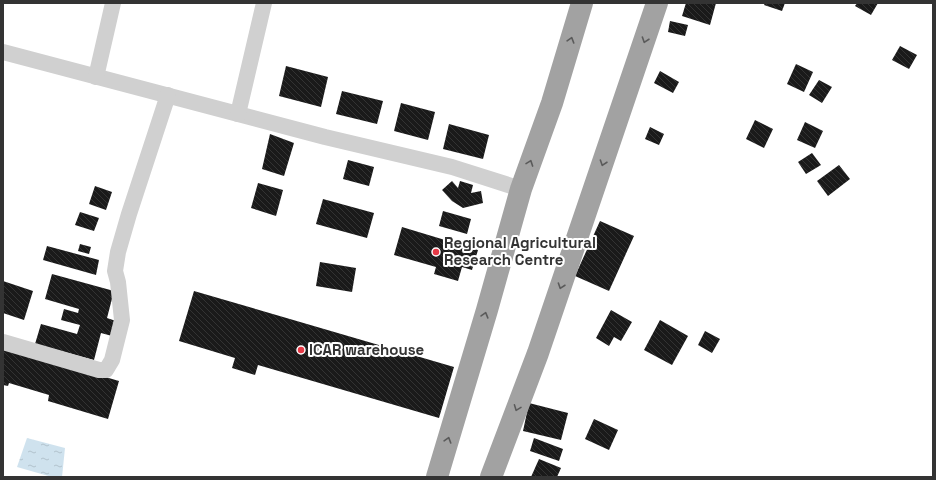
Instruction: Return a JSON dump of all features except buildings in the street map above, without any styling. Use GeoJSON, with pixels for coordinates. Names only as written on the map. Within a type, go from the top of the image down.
{"type":"FeatureCollection","features":[{"type":"Feature","properties":{"kind":"highway"},"geometry":{"type":"LineString","coordinates":[[437,477],[485,318],[521,189],[552,103],[582,3]]}},
{"type":"Feature","properties":{"kind":"highway"},"geometry":{"type":"LineString","coordinates":[[491,477],[538,353],[657,3]]}},
{"type":"Feature","properties":{"kind":"street"},"geometry":{"type":"LineString","coordinates":[[96,77],[113,3]]}},
{"type":"Feature","properties":{"kind":"street"},"geometry":{"type":"LineString","coordinates":[[238,114],[264,3]]}},
{"type":"Feature","properties":{"kind":"street"},"geometry":{"type":"LineString","coordinates":[[3,52],[325,137],[452,168],[521,189]]}},
{"type":"Feature","properties":{"kind":"street"},"geometry":{"type":"LineString","coordinates":[[3,342],[99,370],[106,370],[112,360],[122,320],[115,271],[118,252],[168,95]]}},
{"type":"Feature","properties":{"kind":"water"},"geometry":{"type":"Polygon","coordinates":[[[27,438],[65,448],[62,477],[52,477],[17,467],[27,438]]]}},
{"type":"Feature","properties":{"kind":"place","name":"Regional Agricultural Research Centre"},"geometry":{"type":"Point","coordinates":[436,252]}},
{"type":"Feature","properties":{"kind":"place","name":"ICAR warehouse"},"geometry":{"type":"Point","coordinates":[301,350]}}]}
